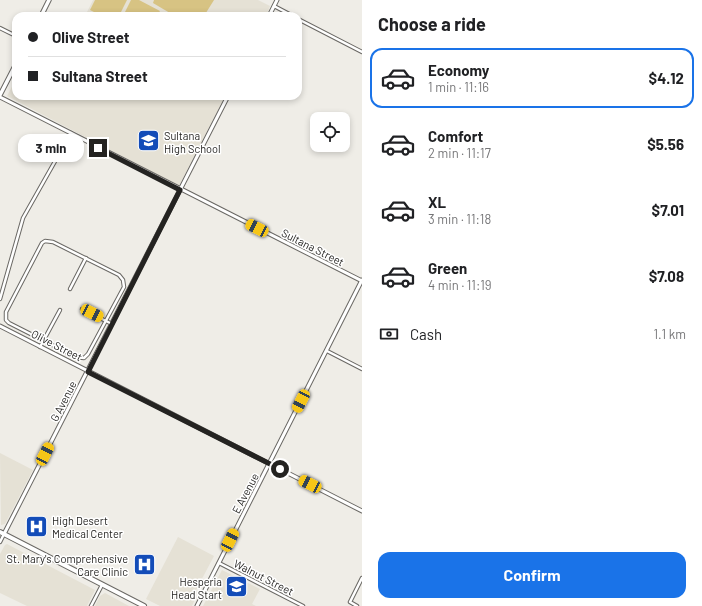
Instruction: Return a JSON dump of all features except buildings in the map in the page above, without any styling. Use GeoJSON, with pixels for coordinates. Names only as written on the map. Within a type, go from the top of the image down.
{"type":"FeatureCollection","features":[{"type":"Feature","properties":{"kind":"main road"},"geometry":{"type":"LineString","coordinates":[[43,12],[49,0]]}},
{"type":"Feature","properties":{"kind":"main road"},"geometry":{"type":"LineString","coordinates":[[0,96],[12,72]]}},
{"type":"Feature","properties":{"kind":"main road"},"geometry":{"type":"LineString","coordinates":[[2,533],[144,606]]}},
{"type":"Feature","properties":{"kind":"street"},"geometry":{"type":"LineString","coordinates":[[271,12],[277,0]]}},
{"type":"Feature","properties":{"kind":"street"},"geometry":{"type":"LineString","coordinates":[[274,6],[285,12]]}},
{"type":"Feature","properties":{"kind":"street"},"geometry":{"type":"LineString","coordinates":[[302,21],[362,52]]}},
{"type":"Feature","properties":{"kind":"street"},"geometry":{"type":"LineString","coordinates":[[0,28],[12,34]]}},
{"type":"Feature","properties":{"kind":"street","name":"Sultana Street"},"geometry":{"type":"LineString","coordinates":[[0,96],[180,190],[362,281]]}},
{"type":"Feature","properties":{"kind":"street","name":"G Avenue"},"geometry":{"type":"LineString","coordinates":[[0,542],[2,533],[88,372],[226,100]]}},
{"type":"Feature","properties":{"kind":"street"},"geometry":{"type":"LineString","coordinates":[[0,299],[23,218],[71,134]]}},
{"type":"Feature","properties":{"kind":"street"},"geometry":{"type":"LineString","coordinates":[[45,241],[53,242],[86,258],[118,275],[123,280],[124,286],[88,354],[84,358],[76,358],[9,323],[6,320],[6,312],[42,243],[45,241]]}},
{"type":"Feature","properties":{"kind":"street"},"geometry":{"type":"LineString","coordinates":[[70,290],[86,258]]}},
{"type":"Feature","properties":{"kind":"street","name":"E Avenue"},"geometry":{"type":"LineString","coordinates":[[197,606],[362,281]]}},
{"type":"Feature","properties":{"kind":"street"},"geometry":{"type":"LineString","coordinates":[[82,309],[112,324]]}},
{"type":"Feature","properties":{"kind":"street"},"geometry":{"type":"LineString","coordinates":[[40,347],[60,310]]}},
{"type":"Feature","properties":{"kind":"street","name":"Olive Street"},"geometry":{"type":"LineString","coordinates":[[0,326],[362,511]]}},
{"type":"Feature","properties":{"kind":"street"},"geometry":{"type":"LineString","coordinates":[[327,351],[362,368]]}},
{"type":"Feature","properties":{"kind":"street","name":"Walnut Street"},"geometry":{"type":"LineString","coordinates":[[219,563],[303,606]]}},
{"type":"Feature","properties":{"kind":"street"},"geometry":{"type":"LineString","coordinates":[[357,606],[350,602],[362,578]]}},
{"type":"Feature","properties":{"kind":"street"},"geometry":{"type":"LineString","coordinates":[[91,606],[102,584]]}},
{"type":"Feature","properties":{"kind":"shaded area"},"geometry":{"type":"Polygon","coordinates":[[[93,0],[258,0],[270,6],[268,12],[87,12],[93,0]]]}},
{"type":"Feature","properties":{"kind":"shaded area"},"geometry":{"type":"Polygon","coordinates":[[[95,0],[127,0],[121,12],[94,12],[90,10],[95,0]]]}},
{"type":"Feature","properties":{"kind":"shaded area"},"geometry":{"type":"Polygon","coordinates":[[[131,0],[139,0],[160,11],[159,12],[125,12],[131,0]]]}},
{"type":"Feature","properties":{"kind":"shaded area"},"geometry":{"type":"Polygon","coordinates":[[[154,0],[214,0],[206,12],[168,12],[153,3],[154,0]]]}},
{"type":"Feature","properties":{"kind":"shaded area","name":"Sultana High School"},"geometry":{"type":"Polygon","coordinates":[[[12,87],[12,99],[7,96],[12,87]]]}},
{"type":"Feature","properties":{"kind":"shaded area","name":"Sultana High School"},"geometry":{"type":"Polygon","coordinates":[[[15,100],[223,100],[179,186],[15,100]]]}},
{"type":"Feature","properties":{"kind":"shaded area"},"geometry":{"type":"Polygon","coordinates":[[[0,453],[33,470],[5,524],[1,525],[0,453]]]}},
{"type":"Feature","properties":{"kind":"shaded area"},"geometry":{"type":"Polygon","coordinates":[[[178,537],[214,556],[195,592],[196,597],[192,606],[160,606],[146,599],[178,537]]]}},
{"type":"Feature","properties":{"kind":"shaded area"},"geometry":{"type":"Polygon","coordinates":[[[7,544],[95,590],[87,606],[27,606],[0,593],[0,554],[7,544]]]}},
{"type":"Feature","properties":{"kind":"shaded area"},"geometry":{"type":"Polygon","coordinates":[[[222,570],[260,589],[252,604],[256,606],[203,606],[222,570]]]}},
{"type":"Feature","properties":{"kind":"shaded area"},"geometry":{"type":"Polygon","coordinates":[[[105,593],[129,606],[95,606],[100,596],[105,593]]]}},
{"type":"Feature","properties":{"kind":"place","name":"Sultana High School"},"geometry":{"type":"Point","coordinates":[148,141]}},
{"type":"Feature","properties":{"kind":"place","name":"High Desert Medical Center"},"geometry":{"type":"Point","coordinates":[37,526]}},
{"type":"Feature","properties":{"kind":"place","name":"St. Mary's Comprehensive Care Clinic"},"geometry":{"type":"Point","coordinates":[144,564]}},
{"type":"Feature","properties":{"kind":"place","name":"Hesperia Head Start"},"geometry":{"type":"Point","coordinates":[237,587]}},
{"type":"Feature","properties":{"kind":"route"},"geometry":{"type":"LineString","coordinates":[[98,148],[180,190],[88,372],[280,469]]}}]}
